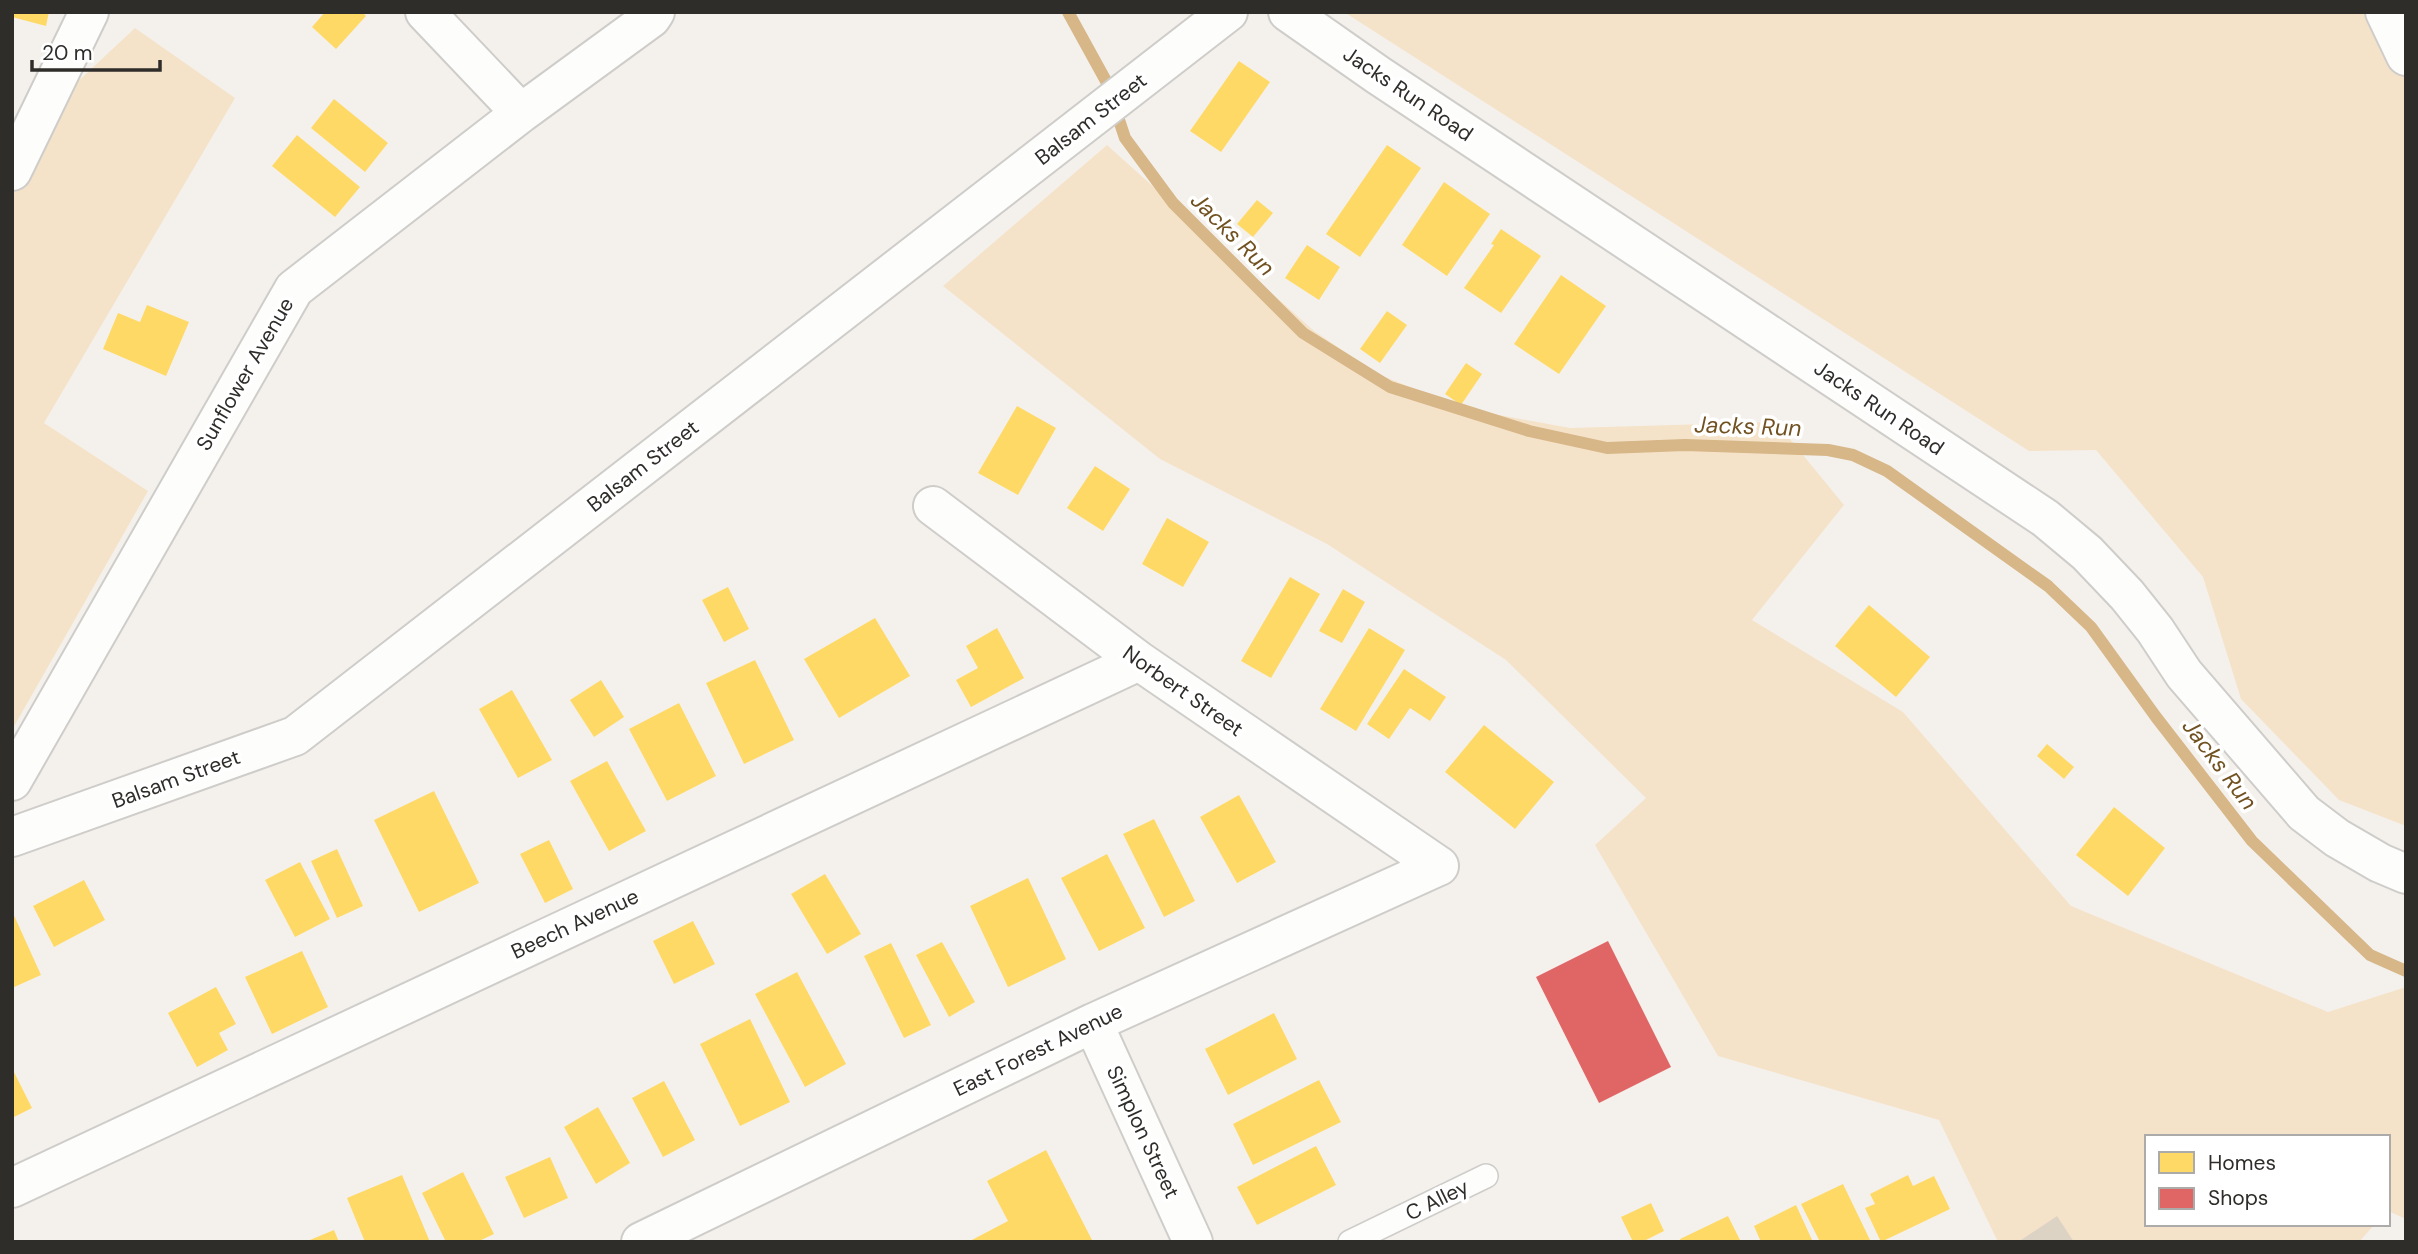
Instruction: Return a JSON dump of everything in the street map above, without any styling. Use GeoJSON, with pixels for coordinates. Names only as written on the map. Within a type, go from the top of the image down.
{"type":"FeatureCollection","features":[{"type":"Feature","properties":{"kind":"street"},"geometry":{"type":"LineString","coordinates":[[12,171],[89,12]]}},
{"type":"Feature","properties":{"kind":"street"},"geometry":{"type":"LineString","coordinates":[[425,12],[520,113]]}},
{"type":"Feature","properties":{"kind":"street","name":"Sunflower Avenue"},"geometry":{"type":"LineString","coordinates":[[12,781],[294,289],[520,113],[651,18],[655,12]]}},
{"type":"Feature","properties":{"kind":"street","name":"Balsam Street"},"geometry":{"type":"LineString","coordinates":[[12,837],[295,736],[1228,12]]}},
{"type":"Feature","properties":{"kind":"street","name":"Jacks Run Road"},"geometry":{"type":"LineString","coordinates":[[1288,12],[1378,75],[2045,518],[2087,553],[2127,595],[2155,630],[2184,674],[2304,813],[2337,838],[2380,863],[2406,874]]}},
{"type":"Feature","properties":{"kind":"street"},"geometry":{"type":"LineString","coordinates":[[2385,12],[2406,56]]}},
{"type":"Feature","properties":{"kind":"street"},"geometry":{"type":"LineString","coordinates":[[12,112],[54,86]]}},
{"type":"Feature","properties":{"kind":"street","name":"Norbert Street"},"geometry":{"type":"LineString","coordinates":[[933,506],[1139,661],[1439,866]]}},
{"type":"Feature","properties":{"kind":"street","name":"Beech Avenue"},"geometry":{"type":"LineString","coordinates":[[12,1188],[1139,661]]}},
{"type":"Feature","properties":{"kind":"street","name":"East Forest Avenue"},"geometry":{"type":"LineString","coordinates":[[642,1242],[1093,1023],[1439,866]]}},
{"type":"Feature","properties":{"kind":"street","name":"Simplon Street"},"geometry":{"type":"LineString","coordinates":[[1093,1023],[1193,1242]]}},
{"type":"Feature","properties":{"kind":"lane","name":"C Alley"},"geometry":{"type":"LineString","coordinates":[[1350,1242],[1486,1176]]}},
{"type":"Feature","properties":{"kind":"shaded area"},"geometry":{"type":"Polygon","coordinates":[[[1344,12],[2406,12],[2406,826],[2339,800],[2241,699],[2203,577],[2096,450],[2029,451],[1344,12]]]}},
{"type":"Feature","properties":{"kind":"shaded area"},"geometry":{"type":"Polygon","coordinates":[[[135,28],[235,98],[44,423],[148,491],[12,730],[12,143],[135,28]]]}},
{"type":"Feature","properties":{"kind":"shaded area"},"geometry":{"type":"Polygon","coordinates":[[[1107,145],[1314,331],[1378,374],[1461,408],[1570,428],[1776,422],[1844,505],[1752,620],[1903,712],[2071,906],[2328,1012],[2406,987],[2406,1219],[2390,1212],[2390,1135],[2145,1135],[2145,1226],[2373,1226],[2359,1242],[1998,1242],[1939,1120],[1718,1056],[1595,845],[1646,798],[1506,660],[1327,544],[1160,459],[943,286],[1107,145]]]}},
{"type":"Feature","properties":{"kind":"building: Homes"},"geometry":{"type":"Polygon","coordinates":[[[12,12],[49,12],[46,26],[12,17],[12,12]]]}},
{"type":"Feature","properties":{"kind":"building: Homes"},"geometry":{"type":"Polygon","coordinates":[[[325,12],[362,12],[366,16],[336,49],[312,27],[325,12]]]}},
{"type":"Feature","properties":{"kind":"building: Homes"},"geometry":{"type":"Polygon","coordinates":[[[1239,61],[1270,82],[1221,152],[1190,131],[1239,61]]]}},
{"type":"Feature","properties":{"kind":"building: Homes"},"geometry":{"type":"Polygon","coordinates":[[[334,99],[388,143],[365,172],[311,128],[334,99]]]}},
{"type":"Feature","properties":{"kind":"building: Homes"},"geometry":{"type":"Polygon","coordinates":[[[297,135],[360,187],[335,217],[272,166],[297,135]]]}},
{"type":"Feature","properties":{"kind":"building: Homes"},"geometry":{"type":"Polygon","coordinates":[[[1387,145],[1421,168],[1360,257],[1326,234],[1387,145]]]}},
{"type":"Feature","properties":{"kind":"building: Homes"},"geometry":{"type":"Polygon","coordinates":[[[1444,182],[1490,214],[1447,276],[1402,245],[1444,182]]]}},
{"type":"Feature","properties":{"kind":"building: Homes"},"geometry":{"type":"Polygon","coordinates":[[[1257,200],[1273,213],[1253,237],[1237,224],[1257,200]]]}},
{"type":"Feature","properties":{"kind":"building: Homes"},"geometry":{"type":"Polygon","coordinates":[[[1501,229],[1541,256],[1501,313],[1464,288],[1494,245],[1491,244],[1501,229]]]}},
{"type":"Feature","properties":{"kind":"building: Homes"},"geometry":{"type":"Polygon","coordinates":[[[1307,245],[1340,267],[1319,300],[1285,278],[1307,245]]]}},
{"type":"Feature","properties":{"kind":"building: Homes"},"geometry":{"type":"Polygon","coordinates":[[[1561,275],[1606,306],[1559,374],[1514,344],[1561,275]]]}},
{"type":"Feature","properties":{"kind":"building: Homes"},"geometry":{"type":"Polygon","coordinates":[[[147,305],[189,322],[166,376],[103,349],[118,313],[140,322],[147,305]]]}},
{"type":"Feature","properties":{"kind":"building: Homes"},"geometry":{"type":"Polygon","coordinates":[[[1387,311],[1407,325],[1380,363],[1360,349],[1387,311]]]}},
{"type":"Feature","properties":{"kind":"building: Homes"},"geometry":{"type":"Polygon","coordinates":[[[1466,363],[1482,374],[1461,405],[1445,394],[1466,363]]]}},
{"type":"Feature","properties":{"kind":"building: Homes"},"geometry":{"type":"Polygon","coordinates":[[[1017,406],[1056,428],[1018,495],[978,473],[1017,406]]]}},
{"type":"Feature","properties":{"kind":"building: Homes"},"geometry":{"type":"Polygon","coordinates":[[[1095,466],[1130,489],[1103,531],[1067,508],[1095,466]]]}},
{"type":"Feature","properties":{"kind":"building: Homes"},"geometry":{"type":"Polygon","coordinates":[[[1167,518],[1209,542],[1183,587],[1142,564],[1167,518]]]}},
{"type":"Feature","properties":{"kind":"building: Homes"},"geometry":{"type":"Polygon","coordinates":[[[1290,577],[1320,594],[1271,678],[1241,661],[1290,577]]]}},
{"type":"Feature","properties":{"kind":"building: Homes"},"geometry":{"type":"Polygon","coordinates":[[[728,587],[749,629],[724,642],[702,600],[728,587]]]}},
{"type":"Feature","properties":{"kind":"building: Homes"},"geometry":{"type":"Polygon","coordinates":[[[1343,589],[1365,602],[1342,643],[1319,631],[1343,589]]]}},
{"type":"Feature","properties":{"kind":"building: Homes"},"geometry":{"type":"Polygon","coordinates":[[[1869,605],[1930,657],[1896,697],[1835,646],[1869,605]]]}},
{"type":"Feature","properties":{"kind":"building: Homes"},"geometry":{"type":"Polygon","coordinates":[[[875,618],[910,676],[839,718],[804,659],[875,618]]]}},
{"type":"Feature","properties":{"kind":"building: Homes"},"geometry":{"type":"Polygon","coordinates":[[[997,628],[1024,678],[971,707],[956,680],[978,668],[966,646],[997,628]]]}},
{"type":"Feature","properties":{"kind":"building: Homes"},"geometry":{"type":"Polygon","coordinates":[[[1369,628],[1405,650],[1356,731],[1320,709],[1369,628]]]}},
{"type":"Feature","properties":{"kind":"building: Homes"},"geometry":{"type":"Polygon","coordinates":[[[755,660],[794,740],[744,764],[706,683],[755,660]]]}},
{"type":"Feature","properties":{"kind":"building: Homes"},"geometry":{"type":"Polygon","coordinates":[[[1404,669],[1446,697],[1430,721],[1410,708],[1389,739],[1367,724],[1404,669]]]}},
{"type":"Feature","properties":{"kind":"building: Homes"},"geometry":{"type":"Polygon","coordinates":[[[601,680],[624,717],[594,737],[570,700],[601,680]]]}},
{"type":"Feature","properties":{"kind":"building: Homes"},"geometry":{"type":"Polygon","coordinates":[[[512,690],[552,760],[518,778],[479,709],[512,690]]]}},
{"type":"Feature","properties":{"kind":"building: Homes"},"geometry":{"type":"Polygon","coordinates":[[[679,703],[716,776],[667,801],[629,729],[679,703]]]}},
{"type":"Feature","properties":{"kind":"building: Homes"},"geometry":{"type":"Polygon","coordinates":[[[1484,725],[1554,782],[1515,829],[1445,772],[1484,725]]]}},
{"type":"Feature","properties":{"kind":"building: Homes"},"geometry":{"type":"Polygon","coordinates":[[[2047,744],[2074,767],[2064,779],[2037,756],[2047,744]]]}},
{"type":"Feature","properties":{"kind":"building: Homes"},"geometry":{"type":"Polygon","coordinates":[[[607,761],[646,831],[609,851],[570,781],[607,761]]]}},
{"type":"Feature","properties":{"kind":"building: Homes"},"geometry":{"type":"Polygon","coordinates":[[[434,791],[479,883],[419,912],[374,820],[434,791]]]}},
{"type":"Feature","properties":{"kind":"building: Homes"},"geometry":{"type":"Polygon","coordinates":[[[1239,795],[1276,862],[1237,883],[1200,817],[1239,795]]]}},
{"type":"Feature","properties":{"kind":"building: Homes"},"geometry":{"type":"Polygon","coordinates":[[[2114,807],[2165,848],[2128,896],[2076,855],[2114,807]]]}},
{"type":"Feature","properties":{"kind":"building: Homes"},"geometry":{"type":"Polygon","coordinates":[[[1154,819],[1195,901],[1164,917],[1123,834],[1154,819]]]}},
{"type":"Feature","properties":{"kind":"building: Homes"},"geometry":{"type":"Polygon","coordinates":[[[549,840],[573,889],[545,903],[520,854],[549,840]]]}},
{"type":"Feature","properties":{"kind":"building: Homes"},"geometry":{"type":"Polygon","coordinates":[[[337,849],[363,906],[337,918],[311,861],[337,849]]]}},
{"type":"Feature","properties":{"kind":"building: Homes"},"geometry":{"type":"Polygon","coordinates":[[[1107,854],[1145,928],[1099,951],[1061,878],[1107,854]]]}},
{"type":"Feature","properties":{"kind":"building: Homes"},"geometry":{"type":"Polygon","coordinates":[[[300,862],[330,919],[295,937],[265,880],[300,862]]]}},
{"type":"Feature","properties":{"kind":"building: Homes"},"geometry":{"type":"Polygon","coordinates":[[[825,874],[861,934],[827,954],[791,894],[825,874]]]}},
{"type":"Feature","properties":{"kind":"building: Homes"},"geometry":{"type":"Polygon","coordinates":[[[1028,878],[1066,959],[1008,987],[970,906],[1028,878]]]}},
{"type":"Feature","properties":{"kind":"building: Homes"},"geometry":{"type":"Polygon","coordinates":[[[84,880],[105,920],[54,947],[33,906],[84,880]]]}},
{"type":"Feature","properties":{"kind":"building: Homes"},"geometry":{"type":"Polygon","coordinates":[[[12,911],[41,975],[12,988],[12,911]]]}},
{"type":"Feature","properties":{"kind":"building: Homes"},"geometry":{"type":"Polygon","coordinates":[[[693,921],[715,964],[674,984],[653,941],[693,921]]]}},
{"type":"Feature","properties":{"kind":"building: Homes"},"geometry":{"type":"Polygon","coordinates":[[[942,942],[975,1002],[949,1017],[916,955],[942,942]]]}},
{"type":"Feature","properties":{"kind":"building: Homes"},"geometry":{"type":"Polygon","coordinates":[[[891,943],[931,1025],[904,1038],[864,956],[891,943]]]}},
{"type":"Feature","properties":{"kind":"building: Homes"},"geometry":{"type":"Polygon","coordinates":[[[302,951],[328,1007],[272,1034],[245,977],[302,951]]]}},
{"type":"Feature","properties":{"kind":"building: Homes"},"geometry":{"type":"Polygon","coordinates":[[[797,972],[846,1064],[805,1087],[755,994],[797,972]]]}},
{"type":"Feature","properties":{"kind":"building: Homes"},"geometry":{"type":"Polygon","coordinates":[[[216,987],[236,1024],[219,1033],[228,1050],[197,1067],[168,1013],[216,987]]]}},
{"type":"Feature","properties":{"kind":"building: Homes"},"geometry":{"type":"Polygon","coordinates":[[[1274,1013],[1297,1059],[1228,1095],[1205,1049],[1274,1013]]]}},
{"type":"Feature","properties":{"kind":"building: Homes"},"geometry":{"type":"Polygon","coordinates":[[[750,1019],[790,1102],[740,1126],[700,1044],[750,1019]]]}},
{"type":"Feature","properties":{"kind":"building: Homes"},"geometry":{"type":"Polygon","coordinates":[[[14,1072],[32,1108],[12,1118],[12,1073],[14,1072]]]}},
{"type":"Feature","properties":{"kind":"building: Homes"},"geometry":{"type":"Polygon","coordinates":[[[1319,1080],[1341,1122],[1253,1165],[1233,1124],[1319,1080]]]}},
{"type":"Feature","properties":{"kind":"building: Homes"},"geometry":{"type":"Polygon","coordinates":[[[664,1081],[695,1140],[663,1157],[632,1098],[664,1081]]]}},
{"type":"Feature","properties":{"kind":"building: Homes"},"geometry":{"type":"Polygon","coordinates":[[[598,1107],[630,1163],[596,1184],[564,1127],[598,1107]]]}},
{"type":"Feature","properties":{"kind":"building: Homes"},"geometry":{"type":"Polygon","coordinates":[[[1316,1146],[1336,1185],[1257,1225],[1237,1187],[1316,1146]]]}},
{"type":"Feature","properties":{"kind":"building: Homes"},"geometry":{"type":"Polygon","coordinates":[[[1046,1150],[1093,1242],[968,1242],[1008,1221],[987,1181],[1046,1150]]]}},
{"type":"Feature","properties":{"kind":"building: Homes"},"geometry":{"type":"Polygon","coordinates":[[[550,1157],[568,1198],[524,1218],[505,1177],[550,1157]]]}},
{"type":"Feature","properties":{"kind":"building: Homes"},"geometry":{"type":"Polygon","coordinates":[[[463,1172],[494,1234],[477,1242],[446,1242],[422,1193],[463,1172]]]}},
{"type":"Feature","properties":{"kind":"building: Homes"},"geometry":{"type":"Polygon","coordinates":[[[402,1175],[430,1242],[365,1242],[347,1198],[402,1175]]]}},
{"type":"Feature","properties":{"kind":"building: Homes"},"geometry":{"type":"Polygon","coordinates":[[[1908,1175],[1913,1186],[1934,1176],[1950,1209],[1881,1242],[1865,1208],[1875,1204],[1870,1194],[1908,1175]]]}},
{"type":"Feature","properties":{"kind":"building: Homes"},"geometry":{"type":"Polygon","coordinates":[[[1843,1184],[1871,1242],[1820,1242],[1801,1204],[1843,1184]]]}},
{"type":"Feature","properties":{"kind":"building: Homes"},"geometry":{"type":"Polygon","coordinates":[[[1651,1203],[1664,1231],[1642,1242],[1633,1242],[1621,1217],[1651,1203]]]}},
{"type":"Feature","properties":{"kind":"building: Homes"},"geometry":{"type":"Polygon","coordinates":[[[1796,1205],[1813,1242],[1761,1242],[1754,1226],[1796,1205]]]}},
{"type":"Feature","properties":{"kind":"building: Homes"},"geometry":{"type":"Polygon","coordinates":[[[1728,1216],[1741,1242],[1681,1242],[1680,1239],[1728,1216]]]}},
{"type":"Feature","properties":{"kind":"building: Homes"},"geometry":{"type":"Polygon","coordinates":[[[334,1230],[339,1242],[305,1242],[334,1230]]]}},
{"type":"Feature","properties":{"kind":"building: Shops"},"geometry":{"type":"Polygon","coordinates":[[[1608,941],[1671,1067],[1599,1103],[1536,977],[1608,941]]]}},
{"type":"Feature","properties":{"kind":"building: Other"},"geometry":{"type":"Polygon","coordinates":[[[2057,1216],[2074,1242],[2022,1242],[2021,1240],[2057,1216]]]}},
{"type":"Feature","properties":{"kind":"waterway","name":"Jacks Run"},"geometry":{"type":"LineString","coordinates":[[1068,12],[1106,81],[1125,138],[1173,203],[1303,333],[1390,387],[1529,431],[1607,448],[1685,445],[1828,450],[1853,455],[1887,471],[2048,586],[2091,627],[2156,717],[2252,841],[2370,955],[2406,971]]}}]}
